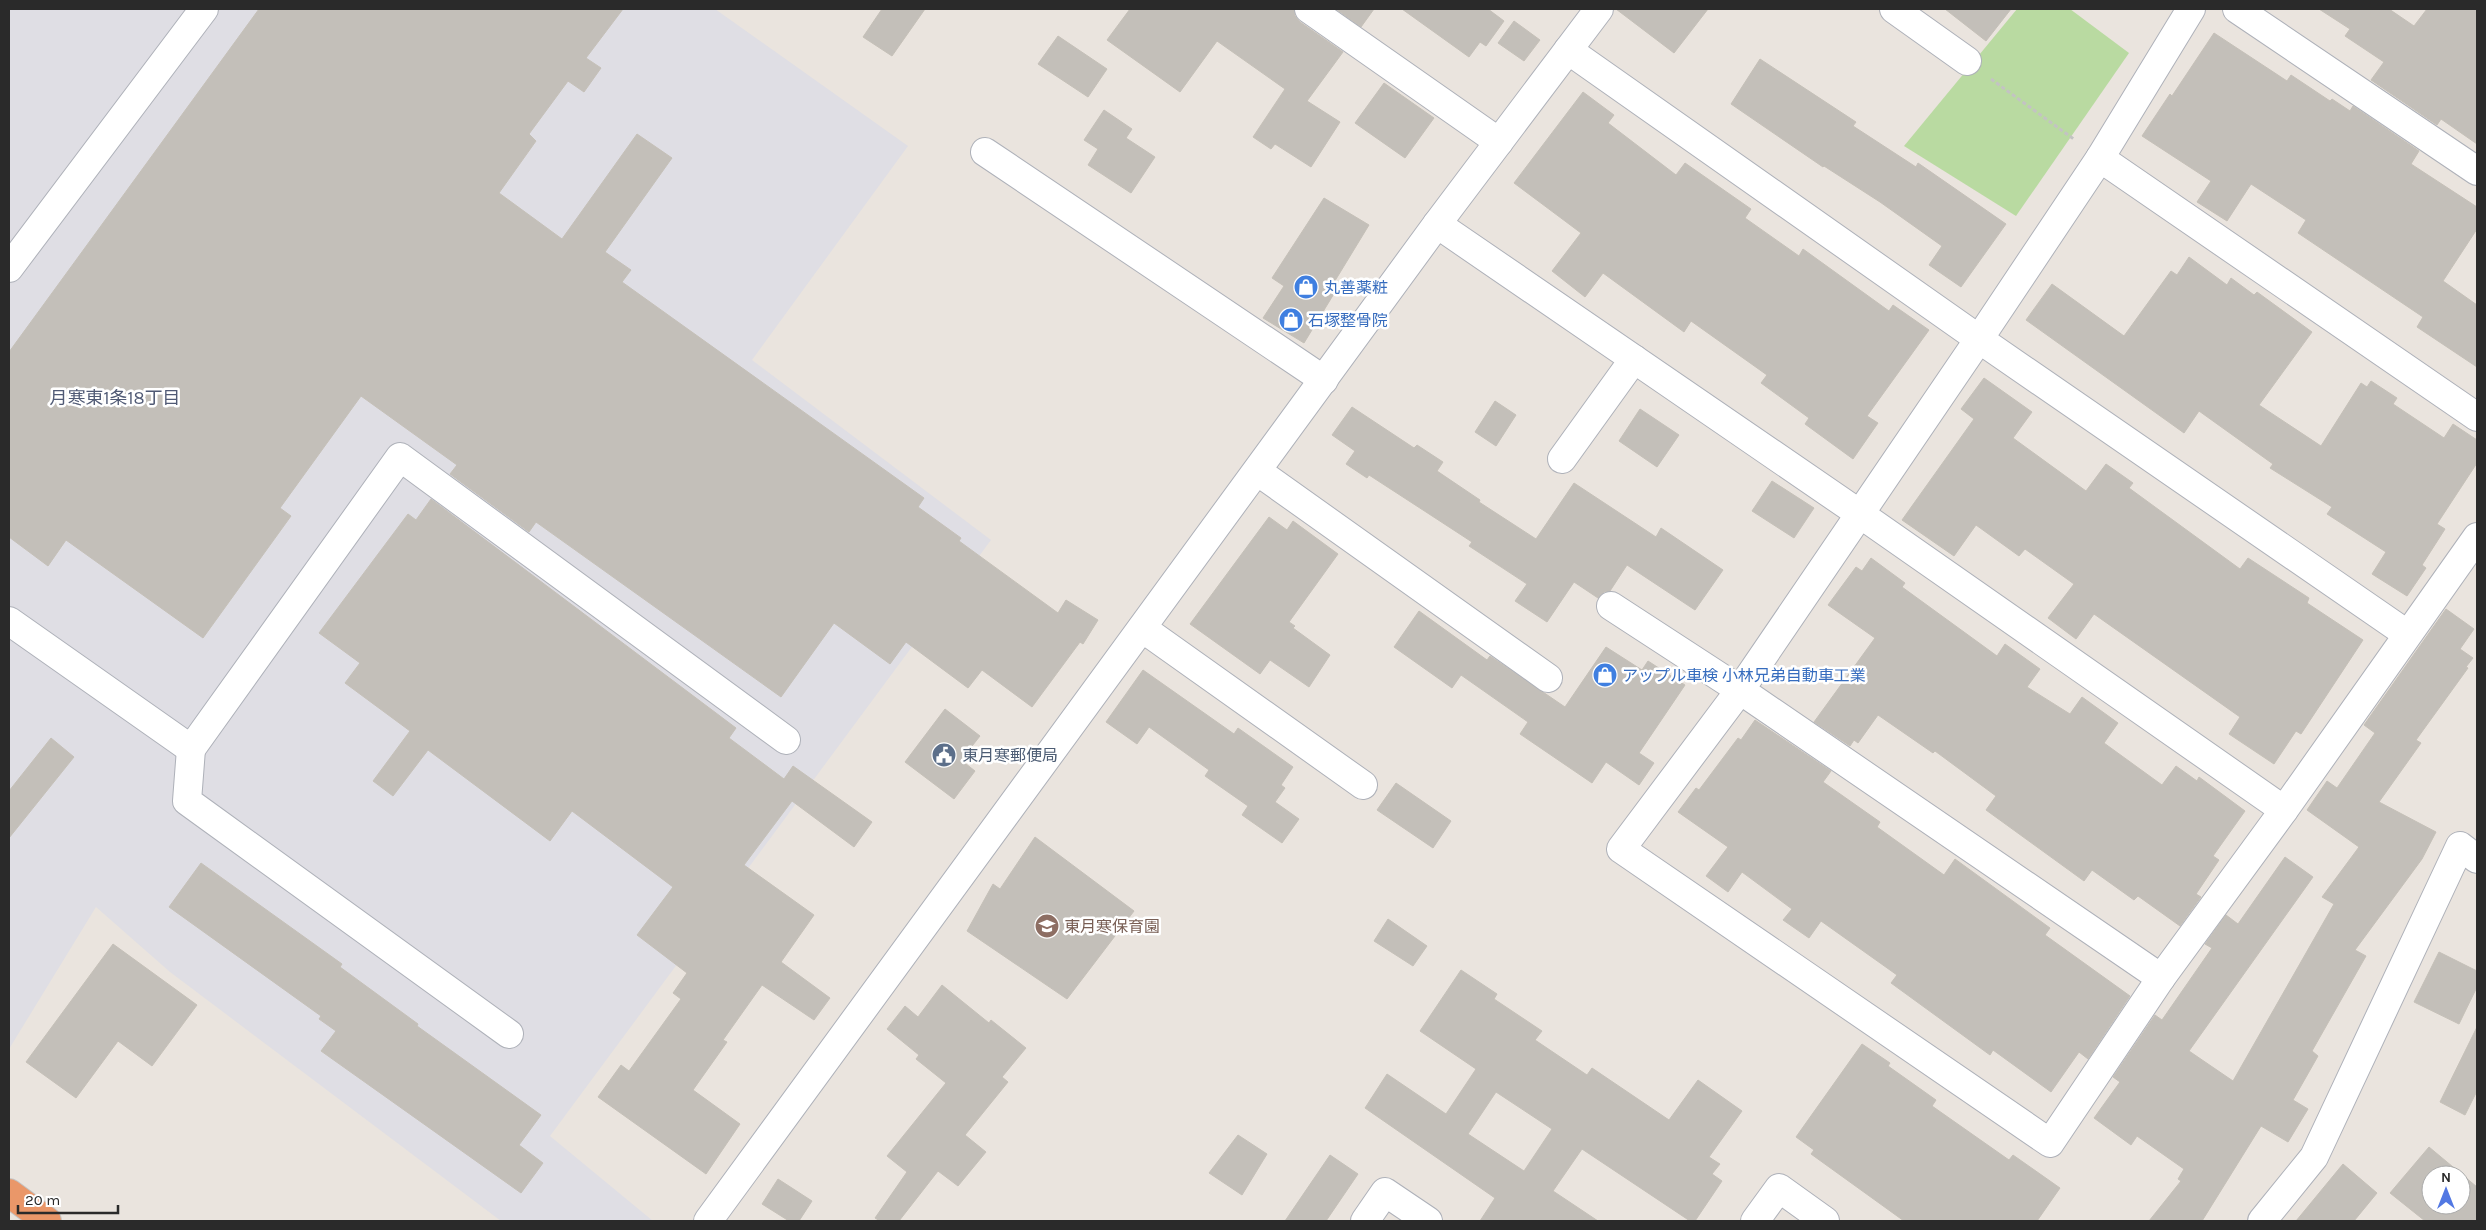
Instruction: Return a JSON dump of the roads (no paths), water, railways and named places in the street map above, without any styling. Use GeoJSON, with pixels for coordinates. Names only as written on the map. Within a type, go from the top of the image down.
{"type":"FeatureCollection","features":[{"type":"Feature","properties":{"kind":"highway"},"geometry":{"type":"LineString","coordinates":[[9,1193],[47,1221]]}},
{"type":"Feature","properties":{"kind":"street"},"geometry":{"type":"LineString","coordinates":[[9,268],[204,9]]}},
{"type":"Feature","properties":{"kind":"street"},"geometry":{"type":"LineString","coordinates":[[1309,9],[1499,142]]}},
{"type":"Feature","properties":{"kind":"street"},"geometry":{"type":"LineString","coordinates":[[708,1221],[1437,224],[1599,9]]}},
{"type":"Feature","properties":{"kind":"street"},"geometry":{"type":"LineString","coordinates":[[1894,9],[1967,61]]}},
{"type":"Feature","properties":{"kind":"street"},"geometry":{"type":"LineString","coordinates":[[2191,9],[2100,158],[1979,339],[1740,690],[1621,849],[2050,1144],[2161,978],[2284,810],[2477,537]]}},
{"type":"Feature","properties":{"kind":"street"},"geometry":{"type":"LineString","coordinates":[[2237,9],[2477,171]]}},
{"type":"Feature","properties":{"kind":"street"},"geometry":{"type":"LineString","coordinates":[[1568,50],[1979,339],[2407,634]]}},
{"type":"Feature","properties":{"kind":"street"},"geometry":{"type":"LineString","coordinates":[[986,152],[1324,380]]}},
{"type":"Feature","properties":{"kind":"street"},"geometry":{"type":"LineString","coordinates":[[2100,158],[2477,417]]}},
{"type":"Feature","properties":{"kind":"street"},"geometry":{"type":"LineString","coordinates":[[1437,224],[1860,514],[2284,810]]}},
{"type":"Feature","properties":{"kind":"street"},"geometry":{"type":"LineString","coordinates":[[1562,459],[1634,359]]}},
{"type":"Feature","properties":{"kind":"street"},"geometry":{"type":"LineString","coordinates":[[509,1034],[187,801],[191,749],[400,458],[786,740]]}},
{"type":"Feature","properties":{"kind":"street"},"geometry":{"type":"LineString","coordinates":[[1257,471],[1548,678]]}},
{"type":"Feature","properties":{"kind":"street"},"geometry":{"type":"LineString","coordinates":[[1611,606],[1740,690],[2161,978]]}},
{"type":"Feature","properties":{"kind":"street"},"geometry":{"type":"LineString","coordinates":[[9,621],[191,749]]}},
{"type":"Feature","properties":{"kind":"street"},"geometry":{"type":"LineString","coordinates":[[1142,628],[1363,785]]}},
{"type":"Feature","properties":{"kind":"street"},"geometry":{"type":"LineString","coordinates":[[2262,1221],[2314,1157],[2460,846],[2477,859]]}},
{"type":"Feature","properties":{"kind":"street"},"geometry":{"type":"LineString","coordinates":[[1755,1221],[1778,1188],[1825,1221]]}},
{"type":"Feature","properties":{"kind":"street"},"geometry":{"type":"LineString","coordinates":[[1365,1221],[1386,1192],[1428,1221]]}},
{"type":"Feature","properties":{"kind":"place","name":"丸善薬粧"},"geometry":{"type":"Point","coordinates":[1306,287]}},
{"type":"Feature","properties":{"kind":"place","name":"石塚整骨院"},"geometry":{"type":"Point","coordinates":[1291,320]}},
{"type":"Feature","properties":{"kind":"place","name":"アップル車検 小林兄弟自動車工業"},"geometry":{"type":"Point","coordinates":[1605,675]}},
{"type":"Feature","properties":{"kind":"place","name":"東月寒郵便局"},"geometry":{"type":"Point","coordinates":[944,755]}},
{"type":"Feature","properties":{"kind":"place","name":"東月寒保育園"},"geometry":{"type":"Point","coordinates":[1047,926]}},
{"type":"Feature","properties":{"kind":"district","name":"月寒東1条18丁目"},"geometry":{"type":"Point","coordinates":[115,398]}}]}
